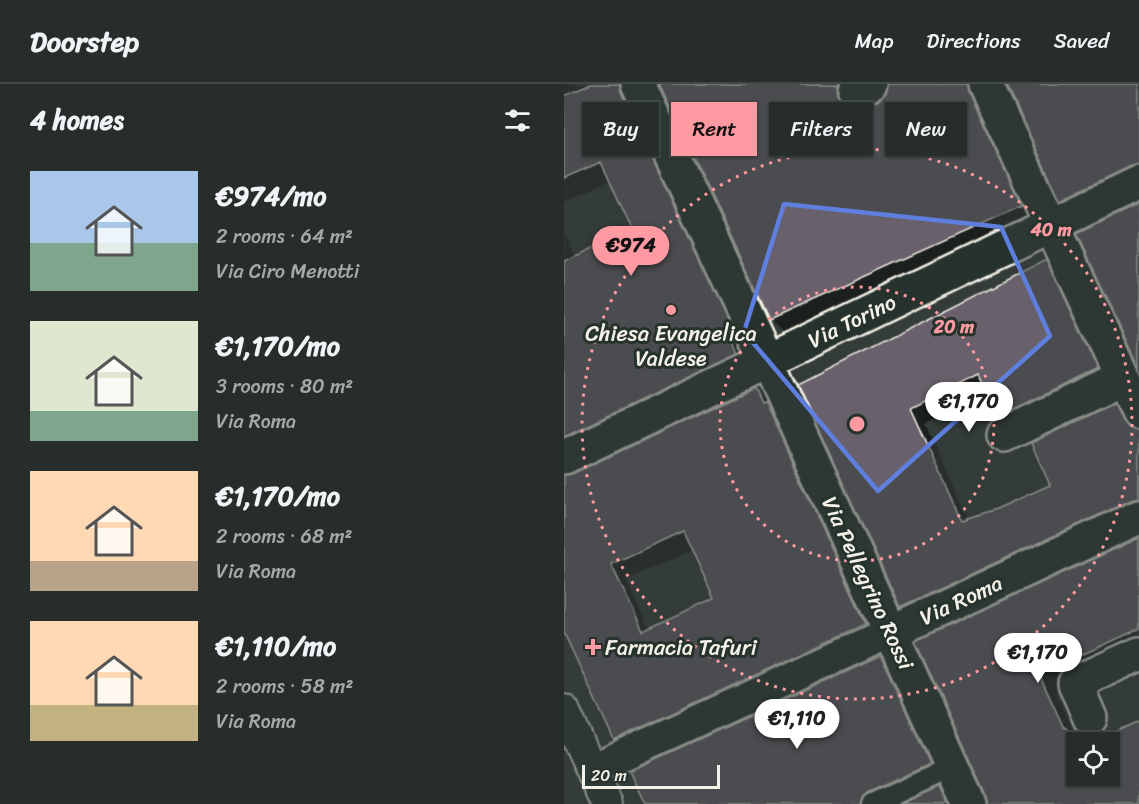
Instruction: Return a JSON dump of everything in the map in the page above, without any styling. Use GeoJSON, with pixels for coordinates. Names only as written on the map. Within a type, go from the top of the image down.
{"type":"FeatureCollection","features":[{"type":"Feature","properties":{"kind":"street","name":"Via Pellegrino Rossi"},"geometry":{"type":"LineString","coordinates":[[638,84],[969,804]]}},
{"type":"Feature","properties":{"kind":"street"},"geometry":{"type":"LineString","coordinates":[[985,84],[1139,412]]}},
{"type":"Feature","properties":{"kind":"street","name":"Via Torino"},"geometry":{"type":"LineString","coordinates":[[564,458],[1139,183]]}},
{"type":"Feature","properties":{"kind":"street"},"geometry":{"type":"LineString","coordinates":[[1004,435],[1123,378]]}},
{"type":"Feature","properties":{"kind":"street","name":"Via Roma"},"geometry":{"type":"LineString","coordinates":[[592,769],[1139,517]]}},
{"type":"Feature","properties":{"kind":"street"},"geometry":{"type":"LineString","coordinates":[[1090,718],[1075,683],[1139,654]]}},
{"type":"Feature","properties":{"kind":"street"},"geometry":{"type":"LineString","coordinates":[[564,710],[608,804]]}},
{"type":"Feature","properties":{"kind":"lane"},"geometry":{"type":"LineString","coordinates":[[872,804],[953,767]]}},
{"type":"Feature","properties":{"kind":"highlighted area"},"geometry":{"type":"Polygon","coordinates":[[[784,204],[1001,227],[1050,336],[878,491],[744,332],[784,204]]]}},
{"type":"Feature","properties":{"kind":"building"},"geometry":{"type":"Polygon","coordinates":[[[591,84],[620,84],[626,102],[582,102],[582,156],[651,156],[735,336],[731,337],[739,354],[564,436],[564,261],[632,229],[601,162],[564,178],[564,96],[591,84]]]}},
{"type":"Feature","properties":{"kind":"building"},"geometry":{"type":"Polygon","coordinates":[[[659,84],[839,84],[837,89],[842,102],[769,102],[769,156],[873,156],[873,102],[885,94],[887,84],[967,84],[968,92],[1022,206],[769,320],[693,156],[757,156],[757,102],[671,102],[671,110],[659,84]]]}},
{"type":"Feature","properties":{"kind":"building"},"geometry":{"type":"Polygon","coordinates":[[[1006,84],[1139,84],[1139,165],[1131,166],[1060,200],[1006,84]]]}},
{"type":"Feature","properties":{"kind":"building"},"geometry":{"type":"Polygon","coordinates":[[[1139,204],[1139,368],[1076,234],[1139,204]]]}},
{"type":"Feature","properties":{"kind":"building"},"geometry":{"type":"Polygon","coordinates":[[[1047,259],[1098,369],[997,417],[978,375],[911,408],[962,520],[996,509],[1050,485],[1031,443],[1114,403],[1128,427],[1139,430],[1139,499],[1131,500],[900,607],[798,385],[1047,259]]]}},
{"type":"Feature","properties":{"kind":"building"},"geometry":{"type":"Polygon","coordinates":[[[754,388],[761,403],[765,402],[866,624],[614,740],[564,633],[564,475],[572,474],[754,388]],[[683,531],[611,564],[643,631],[714,598],[683,531]]]}},
{"type":"Feature","properties":{"kind":"building"},"geometry":{"type":"Polygon","coordinates":[[[1139,538],[1139,629],[1039,674],[1063,726],[1070,732],[1066,732],[1066,786],[1120,786],[1120,732],[1114,732],[1139,721],[1139,804],[987,804],[986,796],[915,641],[1139,538]]]}},
{"type":"Feature","properties":{"kind":"building"},"geometry":{"type":"Polygon","coordinates":[[[881,656],[930,764],[867,793],[860,804],[645,804],[629,771],[881,656]]]}},
{"type":"Feature","properties":{"kind":"building"},"geometry":{"type":"Polygon","coordinates":[[[940,786],[948,804],[901,804],[940,786]]]}},
{"type":"Feature","properties":{"kind":"place","name":"Chiesa Evangelica Valdese"},"geometry":{"type":"Point","coordinates":[671,310]}},
{"type":"Feature","properties":{"kind":"place","name":"Farmacia Tafuri"},"geometry":{"type":"Point","coordinates":[593,647]}}]}
